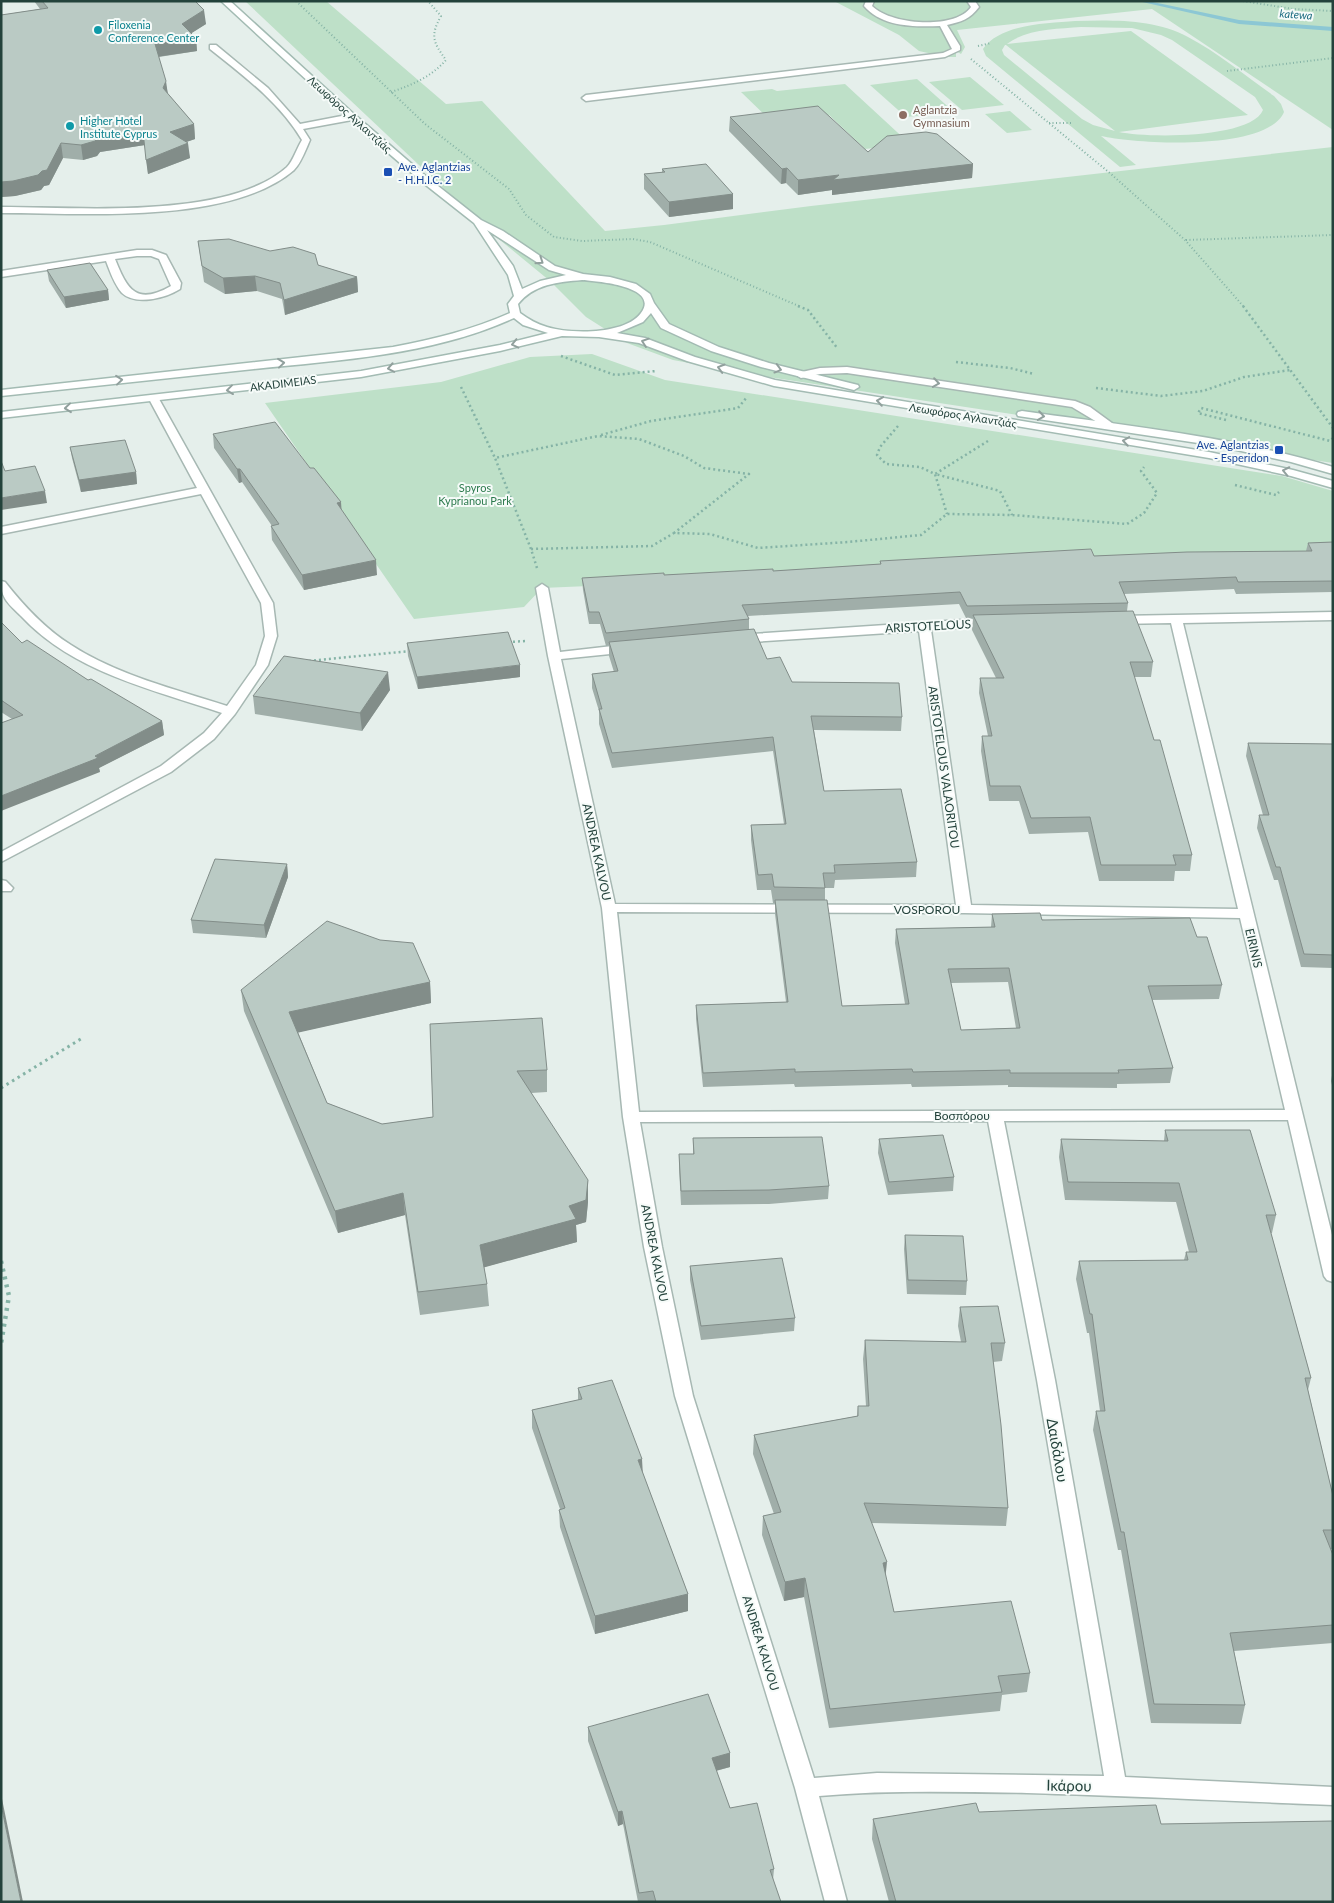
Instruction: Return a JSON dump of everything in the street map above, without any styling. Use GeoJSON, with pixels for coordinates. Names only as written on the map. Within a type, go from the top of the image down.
{"type":"FeatureCollection","features":[{"type":"Feature","properties":{"kind":"street","name":"Λεωφόρος Αγλαντζιάς"},"geometry":{"type":"LineString","coordinates":[[225,1],[352,117],[425,180],[478,222],[500,233],[552,268],[582,278],[608,279],[630,285],[644,294],[665,326],[732,356],[864,389],[1225,443],[1270,453],[1333,471]]}},
{"type":"Feature","properties":{"kind":"street"},"geometry":{"type":"LineString","coordinates":[[859,1],[869,3],[873,12],[878,16],[895,21],[925,24],[964,19],[973,14],[976,8],[971,1]]}},
{"type":"Feature","properties":{"kind":"street"},"geometry":{"type":"LineString","coordinates":[[586,98],[950,54],[956,50],[955,43],[942,23]]}},
{"type":"Feature","properties":{"kind":"street"},"geometry":{"type":"LineString","coordinates":[[1,210],[138,210],[196,205],[244,195],[265,186],[292,167],[306,140],[294,118],[268,92],[213,47]]}},
{"type":"Feature","properties":{"kind":"street"},"geometry":{"type":"LineString","coordinates":[[299,127],[352,117]]}},
{"type":"Feature","properties":{"kind":"street","name":"Λεωφόρος Αγλαντζιάς"},"geometry":{"type":"LineString","coordinates":[[478,222],[484,236],[512,269],[518,282],[518,295]]}},
{"type":"Feature","properties":{"kind":"street"},"geometry":{"type":"LineString","coordinates":[[1,274],[109,257],[145,253],[158,255],[165,260],[176,283],[176,287],[165,294],[145,296],[131,294],[124,288],[109,257]]}},
{"type":"Feature","properties":{"kind":"street"},"geometry":{"type":"LineString","coordinates":[[582,278],[567,278],[540,284],[518,295],[513,304],[515,314],[532,326],[562,333],[596,333],[630,325],[647,313],[650,305]]}},
{"type":"Feature","properties":{"kind":"street","name":"AKADIMEIAS"},"geometry":{"type":"LineString","coordinates":[[1,393],[343,356],[422,344],[490,326],[515,314]]}},
{"type":"Feature","properties":{"kind":"street","name":"AKADIMEIAS"},"geometry":{"type":"LineString","coordinates":[[1,415],[361,374],[500,348],[562,333]]}},
{"type":"Feature","properties":{"kind":"street","name":"Λεωφόρος Αγλαντζιάς"},"geometry":{"type":"LineString","coordinates":[[596,333],[642,340],[691,359],[774,383],[1208,455],[1293,473],[1333,485]]}},
{"type":"Feature","properties":{"kind":"street"},"geometry":{"type":"LineString","coordinates":[[802,375],[847,370],[1075,404],[1111,426]]}},
{"type":"Feature","properties":{"kind":"street"},"geometry":{"type":"LineString","coordinates":[[1,858],[166,769],[209,736],[230,711],[262,665],[272,636],[266,603],[154,399]]}},
{"type":"Feature","properties":{"kind":"street"},"geometry":{"type":"LineString","coordinates":[[1,531],[204,490]]}},
{"type":"Feature","properties":{"kind":"street"},"geometry":{"type":"LineString","coordinates":[[1,586],[17,606],[36,624],[77,654],[141,681],[230,711]]}},
{"type":"Feature","properties":{"kind":"street","name":"ANDREA KALVOU"},"geometry":{"type":"LineString","coordinates":[[542,588],[554,656],[609,908],[631,1117],[652,1247],[684,1396],[806,1788],[836,1902]]}},
{"type":"Feature","properties":{"kind":"street"},"geometry":{"type":"LineString","coordinates":[[1108,620],[1333,616]]}},
{"type":"Feature","properties":{"kind":"street","name":"EIRINIS"},"geometry":{"type":"LineString","coordinates":[[1176,619],[1333,1276]]}},
{"type":"Feature","properties":{"kind":"street","name":"ARISTOTELOUS"},"geometry":{"type":"LineString","coordinates":[[724,640],[924,625],[1001,622]]}},
{"type":"Feature","properties":{"kind":"street","name":"ARISTOTELOUS VALAORITOU"},"geometry":{"type":"LineString","coordinates":[[924,625],[964,909]]}},
{"type":"Feature","properties":{"kind":"street"},"geometry":{"type":"LineString","coordinates":[[554,656],[647,646]]}},
{"type":"Feature","properties":{"kind":"street","name":"VOSPOROU"},"geometry":{"type":"LineString","coordinates":[[609,908],[964,909],[1246,914]]}},
{"type":"Feature","properties":{"kind":"street","name":"Δαιδάλου"},"geometry":{"type":"LineString","coordinates":[[995,1115],[1046,1380],[1116,1786]]}},
{"type":"Feature","properties":{"kind":"street","name":"Βοσπόρου"},"geometry":{"type":"LineString","coordinates":[[631,1117],[1293,1115]]}},
{"type":"Feature","properties":{"kind":"street","name":"Ικάρου"},"geometry":{"type":"LineString","coordinates":[[806,1788],[877,1782],[931,1782],[1116,1786],[1333,1796]]}},
{"type":"Feature","properties":{"kind":"path"},"geometry":{"type":"LineString","coordinates":[[296,1],[437,134],[510,189],[534,223],[554,236],[582,241],[633,239],[650,242],[808,310],[820,323],[829,340],[838,349]]}},
{"type":"Feature","properties":{"kind":"path"},"geometry":{"type":"LineString","coordinates":[[391,92],[439,70],[446,60],[434,45],[433,30],[441,16],[428,1]]}},
{"type":"Feature","properties":{"kind":"path"},"geometry":{"type":"LineString","coordinates":[[1243,1],[1293,9],[1333,11]]}},
{"type":"Feature","properties":{"kind":"path"},"geometry":{"type":"LineString","coordinates":[[956,50],[968,56],[1111,174],[1185,240],[1246,309],[1333,428]]}},
{"type":"Feature","properties":{"kind":"path"},"geometry":{"type":"LineString","coordinates":[[1227,71],[1333,58]]}},
{"type":"Feature","properties":{"kind":"path"},"geometry":{"type":"LineString","coordinates":[[1049,123],[1073,123]]}},
{"type":"Feature","properties":{"kind":"path"},"geometry":{"type":"LineString","coordinates":[[1185,240],[1333,235]]}},
{"type":"Feature","properties":{"kind":"path"},"geometry":{"type":"LineString","coordinates":[[554,353],[615,376],[662,370]]}},
{"type":"Feature","properties":{"kind":"path"},"geometry":{"type":"LineString","coordinates":[[952,362],[1010,368],[1037,374]]}},
{"type":"Feature","properties":{"kind":"path"},"geometry":{"type":"LineString","coordinates":[[1091,387],[1110,391],[1162,396],[1203,391],[1244,377],[1290,370]]}},
{"type":"Feature","properties":{"kind":"path"},"geometry":{"type":"LineString","coordinates":[[461,387],[495,458],[531,549],[542,588]]}},
{"type":"Feature","properties":{"kind":"path"},"geometry":{"type":"LineString","coordinates":[[495,458],[598,436],[651,421],[738,408],[752,390]]}},
{"type":"Feature","properties":{"kind":"path"},"geometry":{"type":"LineString","coordinates":[[1226,420],[1198,413],[1201,408],[1330,440],[1333,438]]}},
{"type":"Feature","properties":{"kind":"path"},"geometry":{"type":"LineString","coordinates":[[900,424],[880,447],[877,455],[886,464],[920,467],[935,474],[1000,491],[1012,515]]}},
{"type":"Feature","properties":{"kind":"path"},"geometry":{"type":"LineString","coordinates":[[531,549],[652,546],[674,533],[749,474],[704,468],[684,456],[639,439],[598,436]]}},
{"type":"Feature","properties":{"kind":"path"},"geometry":{"type":"LineString","coordinates":[[935,474],[989,440]]}},
{"type":"Feature","properties":{"kind":"path"},"geometry":{"type":"LineString","coordinates":[[674,533],[710,534],[758,548],[921,535],[947,514],[1012,515],[1127,524],[1144,513],[1157,493],[1141,471],[1144,466]]}},
{"type":"Feature","properties":{"kind":"path"},"geometry":{"type":"LineString","coordinates":[[935,474],[947,514]]}},
{"type":"Feature","properties":{"kind":"path"},"geometry":{"type":"LineString","coordinates":[[501,643],[551,638]]}},
{"type":"Feature","properties":{"kind":"path"},"geometry":{"type":"LineString","coordinates":[[303,661],[412,651]]}},
{"type":"Feature","properties":{"kind":"path"},"geometry":{"type":"LineString","coordinates":[[1,1088],[84,1037]]}},
{"type":"Feature","properties":{"kind":"path"},"geometry":{"type":"LineString","coordinates":[[1,1261],[9,1296],[1,1344]]}},
{"type":"Feature","properties":{"kind":"green space"},"geometry":{"type":"Polygon","coordinates":[[[245,1],[326,1],[446,104],[482,101],[605,231],[1333,147],[1333,463],[749,374],[673,360],[627,343],[586,317],[550,281],[489,231],[245,1]]]}},
{"type":"Feature","properties":{"kind":"green space"},"geometry":{"type":"Polygon","coordinates":[[[834,1],[1333,1],[1333,130],[1152,9],[957,30],[965,47],[961,54],[956,51],[956,57],[946,57],[919,51],[899,35],[834,1]]]}},
{"type":"Feature","properties":{"kind":"green space"},"geometry":{"type":"Polygon","coordinates":[[[1075,21],[1133,22],[1175,31],[1210,50],[1274,96],[1281,104],[1284,112],[1273,125],[1253,134],[1228,139],[1200,142],[1170,142],[1101,136],[1136,165],[1120,167],[986,56],[983,49],[1001,34],[1025,26],[1075,21]],[[1081,27],[1052,29],[1023,35],[1007,44],[1131,31],[1248,115],[1119,132],[1173,135],[1219,131],[1239,127],[1254,120],[1263,110],[1255,97],[1172,40],[1161,35],[1132,28],[1081,27]],[[1006,45],[1002,50],[1004,55],[1082,119],[1093,125],[1115,131],[1006,45]]]}},
{"type":"Feature","properties":{"kind":"green space"},"geometry":{"type":"Polygon","coordinates":[[[970,77],[1004,105],[962,110],[929,82],[970,77]]]}},
{"type":"Feature","properties":{"kind":"green space"},"geometry":{"type":"Polygon","coordinates":[[[917,79],[954,112],[906,117],[870,85],[917,79]]]}},
{"type":"Feature","properties":{"kind":"green space"},"geometry":{"type":"Polygon","coordinates":[[[845,84],[910,144],[865,149],[829,115],[772,122],[741,92],[772,89],[777,91],[845,84]]]}},
{"type":"Feature","properties":{"kind":"green space"},"geometry":{"type":"Polygon","coordinates":[[[1010,111],[1032,130],[1007,133],[985,114],[1010,111]]]}},
{"type":"Feature","properties":{"kind":"green space","name":"Spyros Kyprianou Park"},"geometry":{"type":"Polygon","coordinates":[[[592,354],[665,380],[1282,476],[1333,491],[1333,551],[1035,567],[542,588],[524,607],[414,619],[265,403],[441,382],[530,357],[592,354]]]}},
{"type":"Feature","properties":{"kind":"building"},"geometry":{"type":"Polygon","coordinates":[[[42,1],[195,1],[204,10],[182,24],[196,38],[155,44],[166,81],[163,88],[194,124],[170,132],[188,143],[146,160],[143,131],[98,138],[95,141],[81,145],[61,143],[47,170],[42,171],[38,175],[1,182],[1,15],[48,8],[42,1]]]}},
{"type":"Feature","properties":{"kind":"building"},"geometry":{"type":"Polygon","coordinates":[[[818,106],[868,152],[887,136],[926,132],[937,134],[973,164],[833,180],[839,175],[798,180],[787,168],[782,169],[730,117],[818,106]]]}},
{"type":"Feature","properties":{"kind":"building"},"geometry":{"type":"Polygon","coordinates":[[[706,164],[733,194],[669,202],[644,174],[665,172],[662,169],[706,164]]]}},
{"type":"Feature","properties":{"kind":"building"},"geometry":{"type":"Polygon","coordinates":[[[229,239],[270,251],[293,247],[315,254],[318,265],[357,277],[284,300],[280,283],[255,276],[223,278],[202,266],[198,241],[229,239]]]}},
{"type":"Feature","properties":{"kind":"building"},"geometry":{"type":"Polygon","coordinates":[[[90,263],[108,290],[64,297],[47,270],[90,263]]]}},
{"type":"Feature","properties":{"kind":"building"},"geometry":{"type":"Polygon","coordinates":[[[275,422],[310,468],[314,468],[341,502],[337,503],[376,560],[302,575],[271,526],[279,524],[213,434],[275,422]]]}},
{"type":"Feature","properties":{"kind":"building"},"geometry":{"type":"Polygon","coordinates":[[[125,440],[136,472],[79,480],[70,447],[125,440]]]}},
{"type":"Feature","properties":{"kind":"building"},"geometry":{"type":"Polygon","coordinates":[[[1,461],[5,471],[35,466],[45,491],[1,498],[1,461]]]}},
{"type":"Feature","properties":{"kind":"building"},"geometry":{"type":"Polygon","coordinates":[[[1333,542],[1333,581],[1238,582],[1236,577],[1119,582],[1128,603],[967,606],[960,592],[742,605],[749,619],[606,633],[599,612],[589,612],[582,578],[773,569],[773,571],[881,564],[880,561],[1091,549],[1094,556],[1187,552],[1312,551],[1308,543],[1333,542]]]}},
{"type":"Feature","properties":{"kind":"building"},"geometry":{"type":"Polygon","coordinates":[[[1133,611],[1153,662],[1130,662],[1154,740],[1160,740],[1192,855],[1173,855],[1176,865],[1101,865],[1090,817],[1031,818],[1020,786],[990,786],[982,736],[992,736],[980,678],[1004,678],[973,615],[1133,611]]]}},
{"type":"Feature","properties":{"kind":"building"},"geometry":{"type":"Polygon","coordinates":[[[1,622],[22,643],[27,640],[88,680],[91,679],[162,721],[95,756],[98,758],[1,796],[1,723],[23,715],[1,700],[1,622]]]}},
{"type":"Feature","properties":{"kind":"building"},"geometry":{"type":"Polygon","coordinates":[[[754,629],[767,659],[780,657],[792,682],[899,683],[902,717],[811,716],[824,791],[901,789],[917,862],[834,865],[835,873],[823,873],[825,888],[774,887],[772,874],[758,875],[751,825],[786,824],[773,737],[612,753],[599,709],[602,709],[592,674],[618,671],[609,642],[754,629]]]}},
{"type":"Feature","properties":{"kind":"building"},"geometry":{"type":"Polygon","coordinates":[[[508,632],[520,665],[417,677],[407,643],[508,632]]]}},
{"type":"Feature","properties":{"kind":"building"},"geometry":{"type":"Polygon","coordinates":[[[284,656],[388,672],[360,713],[253,696],[284,656]]]}},
{"type":"Feature","properties":{"kind":"building"},"geometry":{"type":"Polygon","coordinates":[[[1248,743],[1333,744],[1333,955],[1304,954],[1280,867],[1276,867],[1259,815],[1269,815],[1248,743]]]}},
{"type":"Feature","properties":{"kind":"building"},"geometry":{"type":"Polygon","coordinates":[[[215,859],[287,864],[264,925],[191,920],[215,859]]]}},
{"type":"Feature","properties":{"kind":"building"},"geometry":{"type":"Polygon","coordinates":[[[775,900],[827,900],[842,1006],[909,1004],[896,929],[995,927],[992,914],[1040,913],[1042,920],[1190,918],[1197,937],[1207,937],[1222,985],[1148,986],[1173,1068],[1118,1070],[1119,1073],[1010,1073],[1010,1070],[913,1072],[912,1069],[795,1072],[795,1069],[703,1073],[696,1005],[788,1002],[775,900]],[[1009,968],[948,969],[961,1030],[1020,1028],[1009,968]]]}},
{"type":"Feature","properties":{"kind":"building"},"geometry":{"type":"Polygon","coordinates":[[[327,921],[380,940],[413,943],[430,982],[289,1012],[327,1103],[382,1124],[433,1117],[430,1024],[542,1018],[547,1070],[517,1071],[588,1180],[586,1200],[569,1206],[576,1219],[480,1245],[487,1284],[418,1292],[403,1193],[335,1211],[241,990],[327,921]]]}},
{"type":"Feature","properties":{"kind":"building"},"geometry":{"type":"Polygon","coordinates":[[[1165,1130],[1250,1130],[1276,1215],[1266,1215],[1311,1378],[1305,1378],[1333,1496],[1333,1530],[1323,1530],[1333,1555],[1333,1625],[1230,1633],[1245,1705],[1154,1704],[1124,1532],[1121,1532],[1096,1411],[1105,1411],[1092,1314],[1090,1314],[1079,1261],[1188,1260],[1186,1252],[1197,1252],[1179,1183],[1068,1182],[1061,1139],[1168,1141],[1165,1130]]]}},
{"type":"Feature","properties":{"kind":"building"},"geometry":{"type":"Polygon","coordinates":[[[943,1135],[954,1177],[889,1182],[879,1139],[943,1135]]]}},
{"type":"Feature","properties":{"kind":"building"},"geometry":{"type":"Polygon","coordinates":[[[822,1137],[829,1186],[769,1190],[681,1191],[679,1154],[694,1154],[693,1138],[822,1137]]]}},
{"type":"Feature","properties":{"kind":"building"},"geometry":{"type":"Polygon","coordinates":[[[905,1235],[963,1236],[967,1281],[908,1280],[905,1235]]]}},
{"type":"Feature","properties":{"kind":"building"},"geometry":{"type":"Polygon","coordinates":[[[782,1258],[795,1318],[701,1326],[690,1266],[782,1258]]]}},
{"type":"Feature","properties":{"kind":"building"},"geometry":{"type":"Polygon","coordinates":[[[998,1306],[1005,1343],[991,1343],[1001,1425],[1008,1508],[864,1503],[887,1562],[883,1563],[894,1612],[1011,1601],[1030,1673],[998,1676],[1002,1692],[830,1709],[805,1578],[785,1582],[763,1516],[781,1512],[754,1435],[858,1416],[858,1406],[869,1406],[865,1340],[966,1342],[960,1307],[998,1306]]]}},
{"type":"Feature","properties":{"kind":"building"},"geometry":{"type":"Polygon","coordinates":[[[612,1380],[642,1459],[638,1460],[688,1594],[595,1616],[559,1510],[565,1508],[532,1410],[582,1399],[578,1388],[612,1380]]]}},
{"type":"Feature","properties":{"kind":"building"},"geometry":{"type":"Polygon","coordinates":[[[708,1694],[730,1753],[712,1758],[730,1808],[757,1803],[774,1869],[770,1870],[781,1902],[656,1902],[653,1891],[639,1893],[622,1811],[618,1812],[588,1727],[708,1694]]]}},
{"type":"Feature","properties":{"kind":"building"},"geometry":{"type":"Polygon","coordinates":[[[976,1803],[979,1812],[1156,1805],[1161,1824],[1333,1821],[1333,1902],[896,1902],[873,1819],[976,1803]]]}},
{"type":"Feature","properties":{"kind":"building"},"geometry":{"type":"Polygon","coordinates":[[[1,1804],[21,1902],[1,1902],[1,1804]]]}},
{"type":"Feature","properties":{"kind":"waterway","name":"katewa"},"geometry":{"type":"LineString","coordinates":[[1140,1],[1239,22],[1333,29]]}},
{"type":"Feature","properties":{"kind":"place","name":"Filoxenia Conference Center"},"geometry":{"type":"Point","coordinates":[98,30]}},
{"type":"Feature","properties":{"kind":"place","name":"Aglantzia Gymnasium"},"geometry":{"type":"Point","coordinates":[903,115]}},
{"type":"Feature","properties":{"kind":"place","name":"Higher Hotel Institute Cyprus"},"geometry":{"type":"Point","coordinates":[70,126]}},
{"type":"Feature","properties":{"kind":"place","name":"Ave. Aglantzias - H.H.I.C. 2"},"geometry":{"type":"Point","coordinates":[388,172]}},
{"type":"Feature","properties":{"kind":"place","name":"Ave. Aglantzias - Esperidon"},"geometry":{"type":"Point","coordinates":[1279,450]}}]}
